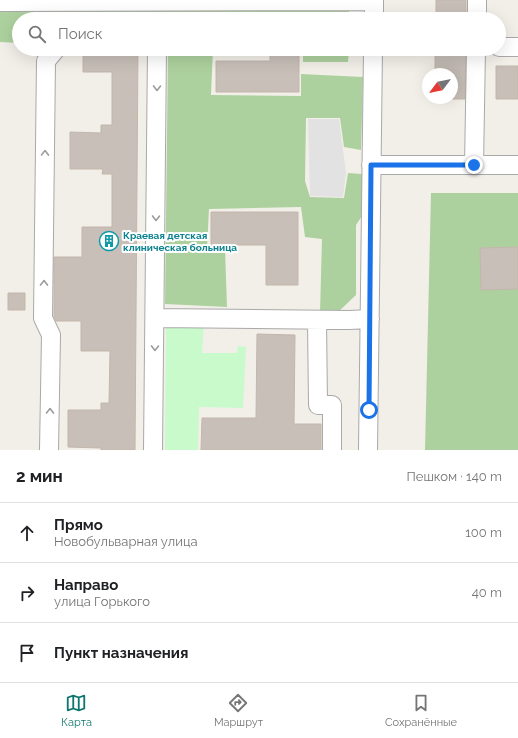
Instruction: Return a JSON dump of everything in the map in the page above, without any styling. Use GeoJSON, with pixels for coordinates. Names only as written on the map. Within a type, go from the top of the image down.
{"type":"FeatureCollection","features":[{"type":"Feature","properties":{"kind":"street"},"geometry":{"type":"LineString","coordinates":[[477,0],[477,12]]}},
{"type":"Feature","properties":{"kind":"street"},"geometry":{"type":"LineString","coordinates":[[10,1],[374,1],[374,12]]}},
{"type":"Feature","properties":{"kind":"street"},"geometry":{"type":"LineString","coordinates":[[506,47],[518,46]]}},
{"type":"Feature","properties":{"kind":"street"},"geometry":{"type":"LineString","coordinates":[[49,450],[52,335],[43,318],[46,61],[50,56]]}},
{"type":"Feature","properties":{"kind":"street"},"geometry":{"type":"LineString","coordinates":[[154,450],[157,56]]}},
{"type":"Feature","properties":{"kind":"street"},"geometry":{"type":"LineString","coordinates":[[368,450],[371,165],[374,56]]}},
{"type":"Feature","properties":{"kind":"street"},"geometry":{"type":"LineString","coordinates":[[474,165],[476,56]]}},
{"type":"Feature","properties":{"kind":"street"},"geometry":{"type":"LineString","coordinates":[[371,165],[518,165]]}},
{"type":"Feature","properties":{"kind":"street"},"geometry":{"type":"LineString","coordinates":[[155,318],[317,320],[370,319]]}},
{"type":"Feature","properties":{"kind":"street"},"geometry":{"type":"LineString","coordinates":[[317,320],[318,405],[332,405],[332,450]]}},
{"type":"Feature","properties":{"kind":"green space"},"geometry":{"type":"Polygon","coordinates":[[[0,6],[349,6],[349,12],[12,12],[12,43],[0,42],[0,6]]]}},
{"type":"Feature","properties":{"kind":"green space"},"geometry":{"type":"Polygon","coordinates":[[[168,56],[213,56],[211,95],[301,96],[301,74],[363,77],[361,150],[344,147],[340,118],[306,118],[305,181],[310,197],[344,198],[348,173],[362,174],[362,216],[356,225],[356,295],[337,313],[320,313],[322,239],[305,237],[301,207],[209,209],[207,249],[225,249],[227,307],[165,304],[168,56]]]}},
{"type":"Feature","properties":{"kind":"green space"},"geometry":{"type":"Polygon","coordinates":[[[303,56],[348,56],[348,62],[303,62],[303,56]]]}},
{"type":"Feature","properties":{"kind":"green space"},"geometry":{"type":"Polygon","coordinates":[[[431,193],[518,193],[518,450],[425,450],[431,193]]]}},
{"type":"Feature","properties":{"kind":"green space"},"geometry":{"type":"Polygon","coordinates":[[[173,322],[204,322],[202,353],[237,353],[238,346],[246,347],[243,408],[199,407],[198,450],[165,450],[166,328],[173,322]]]}},
{"type":"Feature","properties":{"kind":"shaded area"},"geometry":{"type":"Polygon","coordinates":[[[308,119],[339,119],[346,173],[343,197],[310,196],[308,119]]]}},
{"type":"Feature","properties":{"kind":"building"},"geometry":{"type":"Polygon","coordinates":[[[436,0],[466,0],[466,12],[436,12],[436,0]]]}},
{"type":"Feature","properties":{"kind":"building","name":"Краевая детская клиническая больница"},"geometry":{"type":"Polygon","coordinates":[[[83,56],[138,56],[135,450],[101,450],[101,448],[68,447],[68,410],[101,410],[101,403],[109,403],[110,351],[81,351],[81,321],[56,321],[54,316],[54,257],[82,257],[82,227],[112,227],[112,174],[102,174],[103,169],[70,169],[70,132],[101,133],[101,125],[112,125],[112,72],[83,72],[83,56]]]}},
{"type":"Feature","properties":{"kind":"building"},"geometry":{"type":"Polygon","coordinates":[[[270,56],[299,56],[299,92],[216,92],[216,61],[270,61],[270,56]]]}},
{"type":"Feature","properties":{"kind":"building"},"geometry":{"type":"Polygon","coordinates":[[[435,56],[466,56],[465,99],[458,99],[458,68],[435,68],[435,56]]]}},
{"type":"Feature","properties":{"kind":"building"},"geometry":{"type":"Polygon","coordinates":[[[496,66],[518,66],[518,99],[496,99],[496,66]]]}},
{"type":"Feature","properties":{"kind":"building","name":"Краевая детская клиническая больница"},"geometry":{"type":"Polygon","coordinates":[[[211,212],[298,212],[298,285],[266,285],[266,245],[211,245],[211,212]]]}},
{"type":"Feature","properties":{"kind":"building"},"geometry":{"type":"Polygon","coordinates":[[[518,247],[518,289],[481,290],[480,248],[518,247]]]}},
{"type":"Feature","properties":{"kind":"building"},"geometry":{"type":"Polygon","coordinates":[[[8,293],[25,293],[25,310],[8,310],[8,293]]]}},
{"type":"Feature","properties":{"kind":"building"},"geometry":{"type":"Polygon","coordinates":[[[257,334],[295,335],[294,424],[321,424],[321,450],[201,450],[202,418],[256,418],[257,334]]]}},
{"type":"Feature","properties":{"kind":"place","name":"Краевая детская клиническая больница"},"geometry":{"type":"Point","coordinates":[109,241]}},
{"type":"Feature","properties":{"kind":"route"},"geometry":{"type":"LineString","coordinates":[[369,410],[371,165],[474,165]]}}]}
